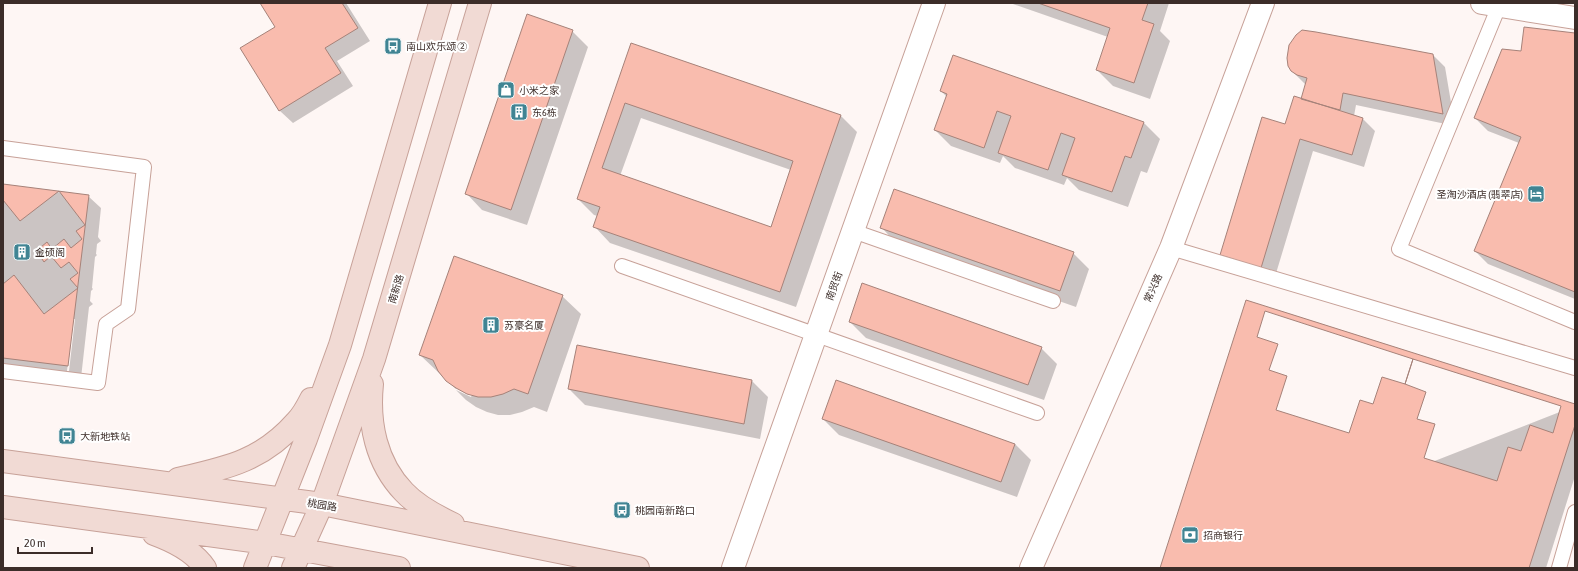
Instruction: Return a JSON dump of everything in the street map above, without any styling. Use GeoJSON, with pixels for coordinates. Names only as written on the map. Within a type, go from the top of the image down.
{"type":"FeatureCollection","features":[{"type":"Feature","properties":{"kind":"main road"},"geometry":{"type":"LineString","coordinates":[[255,568],[283,499],[340,345],[440,3]]}},
{"type":"Feature","properties":{"kind":"main road","name":"南新路"},"geometry":{"type":"LineString","coordinates":[[297,559],[322,504],[374,358],[480,3]]}},
{"type":"Feature","properties":{"kind":"main road"},"geometry":{"type":"LineString","coordinates":[[165,482],[220,469],[249,459],[271,445],[297,422],[313,397],[340,345]]}},
{"type":"Feature","properties":{"kind":"main road"},"geometry":{"type":"LineString","coordinates":[[374,358],[370,400],[372,428],[379,452],[389,474],[404,493],[429,512],[480,536]]}},
{"type":"Feature","properties":{"kind":"main road","name":"桃园路"},"geometry":{"type":"LineString","coordinates":[[3,461],[322,504],[638,568]]}},
{"type":"Feature","properties":{"kind":"main road"},"geometry":{"type":"LineString","coordinates":[[3,507],[266,543],[297,559],[399,568]]}},
{"type":"Feature","properties":{"kind":"main road"},"geometry":{"type":"LineString","coordinates":[[132,525],[173,541],[200,561],[205,568]]}},
{"type":"Feature","properties":{"kind":"street","name":"南贸街"},"geometry":{"type":"LineString","coordinates":[[733,568],[934,3]]}},
{"type":"Feature","properties":{"kind":"street","name":"常兴路"},"geometry":{"type":"LineString","coordinates":[[1031,568],[1171,248],[1263,3]]}},
{"type":"Feature","properties":{"kind":"street"},"geometry":{"type":"LineString","coordinates":[[1490,4],[1567,12]]}},
{"type":"Feature","properties":{"kind":"lane"},"geometry":{"type":"LineString","coordinates":[[1490,4],[1399,249],[1575,322]]}},
{"type":"Feature","properties":{"kind":"lane"},"geometry":{"type":"LineString","coordinates":[[3,148],[144,167],[128,309],[106,324],[98,383],[3,371]]}},
{"type":"Feature","properties":{"kind":"lane"},"geometry":{"type":"LineString","coordinates":[[853,231],[1053,301]]}},
{"type":"Feature","properties":{"kind":"lane"},"geometry":{"type":"LineString","coordinates":[[1171,248],[1575,368]]}},
{"type":"Feature","properties":{"kind":"lane"},"geometry":{"type":"LineString","coordinates":[[622,266],[1037,413]]}},
{"type":"Feature","properties":{"kind":"lane"},"geometry":{"type":"LineString","coordinates":[[1559,568],[1575,512]]}},
{"type":"Feature","properties":{"kind":"building"},"geometry":{"type":"Polygon","coordinates":[[[260,3],[342,3],[358,28],[325,48],[341,73],[279,111],[240,48],[275,27],[260,3]]]}},
{"type":"Feature","properties":{"kind":"building"},"geometry":{"type":"Polygon","coordinates":[[[1038,3],[1148,3],[1142,20],[1154,24],[1134,83],[1096,70],[1110,28],[1038,3]]]}},
{"type":"Feature","properties":{"kind":"building","name":"东6栋"},"geometry":{"type":"Polygon","coordinates":[[[527,14],[573,30],[511,210],[465,194],[527,14]]]}},
{"type":"Feature","properties":{"kind":"building","name":"圣淘沙酒店 (翡翠店)"},"geometry":{"type":"Polygon","coordinates":[[[1524,27],[1575,33],[1575,292],[1474,251],[1521,137],[1474,118],[1502,49],[1521,51],[1524,27]]]}},
{"type":"Feature","properties":{"kind":"building"},"geometry":{"type":"Polygon","coordinates":[[[1302,30],[1433,54],[1443,114],[1343,93],[1340,110],[1301,99],[1307,78],[1297,75],[1291,71],[1288,66],[1287,58],[1289,45],[1296,35],[1302,30]]]}},
{"type":"Feature","properties":{"kind":"building"},"geometry":{"type":"Polygon","coordinates":[[[631,43],[841,115],[780,292],[593,227],[600,207],[577,199],[631,43]],[[625,103],[602,168],[771,227],[793,161],[625,103]]]}},
{"type":"Feature","properties":{"kind":"building"},"geometry":{"type":"Polygon","coordinates":[[[953,55],[1144,122],[1131,158],[1125,156],[1112,192],[1062,175],[1075,138],[1061,133],[1048,170],[998,153],[1011,116],[997,111],[984,148],[934,130],[947,94],[940,91],[953,55]]]}},
{"type":"Feature","properties":{"kind":"building"},"geometry":{"type":"Polygon","coordinates":[[[1294,96],[1363,118],[1352,155],[1300,139],[1261,268],[1220,255],[1262,117],[1285,124],[1294,96]]]}},
{"type":"Feature","properties":{"kind":"building"},"geometry":{"type":"Polygon","coordinates":[[[3,184],[89,195],[68,366],[3,358],[3,184]]]}},
{"type":"Feature","properties":{"kind":"building"},"geometry":{"type":"Polygon","coordinates":[[[894,189],[1074,252],[1060,291],[880,228],[894,189]]]}},
{"type":"Feature","properties":{"kind":"building","name":"金硕阁"},"geometry":{"type":"Polygon","coordinates":[[[59,191],[85,225],[76,231],[82,239],[71,248],[64,239],[52,249],[47,242],[41,247],[40,256],[44,262],[51,256],[61,268],[69,262],[78,273],[70,279],[78,288],[44,314],[14,275],[3,284],[3,200],[20,221],[59,191]]]}},
{"type":"Feature","properties":{"kind":"building","name":"苏豪名厦"},"geometry":{"type":"Polygon","coordinates":[[[454,256],[563,295],[528,394],[514,389],[491,397],[478,397],[467,394],[446,381],[438,371],[433,360],[419,355],[454,256]]]}},
{"type":"Feature","properties":{"kind":"building"},"geometry":{"type":"Polygon","coordinates":[[[862,283],[1042,347],[1028,385],[849,322],[862,283]]]}},
{"type":"Feature","properties":{"kind":"building"},"geometry":{"type":"Polygon","coordinates":[[[1246,300],[1575,404],[1575,425],[1529,568],[1160,568],[1246,300]]]}},
{"type":"Feature","properties":{"kind":"building"},"geometry":{"type":"Polygon","coordinates":[[[1265,311],[1413,359],[1405,384],[1382,377],[1373,404],[1360,400],[1349,433],[1276,410],[1287,376],[1269,370],[1278,344],[1257,337],[1265,311]]]}},
{"type":"Feature","properties":{"kind":"building"},"geometry":{"type":"Polygon","coordinates":[[[577,345],[752,380],[744,424],[568,389],[577,345]]]}},
{"type":"Feature","properties":{"kind":"building"},"geometry":{"type":"Polygon","coordinates":[[[1413,359],[1561,406],[1553,433],[1530,425],[1521,451],[1508,447],[1497,481],[1424,458],[1435,424],[1417,419],[1426,392],[1405,384],[1413,359]]]}},
{"type":"Feature","properties":{"kind":"building"},"geometry":{"type":"Polygon","coordinates":[[[836,380],[1015,444],[1001,482],[822,419],[836,380]]]}},
{"type":"Feature","properties":{"kind":"place","name":"南山欢乐颂 ②"},"geometry":{"type":"Point","coordinates":[393,46]}},
{"type":"Feature","properties":{"kind":"place","name":"小米之家"},"geometry":{"type":"Point","coordinates":[506,90]}},
{"type":"Feature","properties":{"kind":"place","name":"东6栋"},"geometry":{"type":"Point","coordinates":[519,112]}},
{"type":"Feature","properties":{"kind":"place","name":"圣淘沙酒店 (翡翠店)"},"geometry":{"type":"Point","coordinates":[1536,194]}},
{"type":"Feature","properties":{"kind":"place","name":"金硕阁"},"geometry":{"type":"Point","coordinates":[22,252]}},
{"type":"Feature","properties":{"kind":"place","name":"苏豪名厦"},"geometry":{"type":"Point","coordinates":[491,325]}},
{"type":"Feature","properties":{"kind":"place","name":"大新地铁站"},"geometry":{"type":"Point","coordinates":[67,436]}},
{"type":"Feature","properties":{"kind":"place","name":"桃园南新路口"},"geometry":{"type":"Point","coordinates":[622,510]}},
{"type":"Feature","properties":{"kind":"place","name":"招商银行"},"geometry":{"type":"Point","coordinates":[1190,535]}}]}
